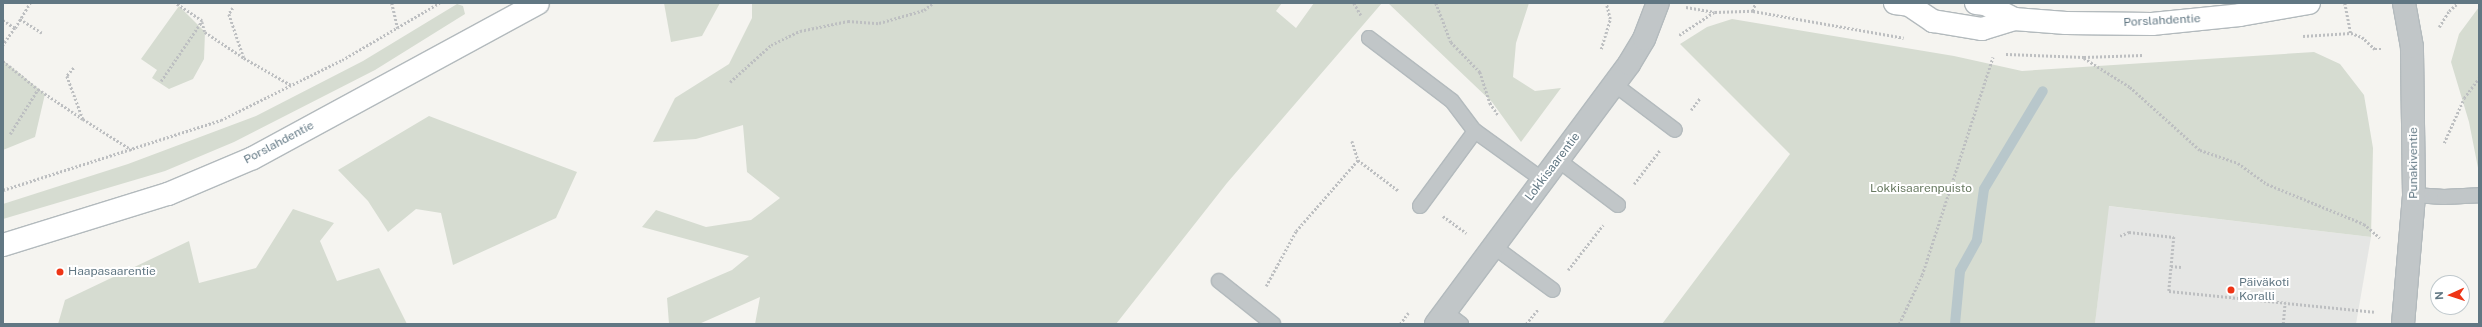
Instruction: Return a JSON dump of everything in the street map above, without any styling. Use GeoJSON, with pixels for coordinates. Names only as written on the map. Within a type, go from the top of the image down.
{"type":"FeatureCollection","features":[{"type":"Feature","properties":{"kind":"street","name":"Porslahdentie"},"geometry":{"type":"LineString","coordinates":[[3,244],[168,194],[253,158],[538,3]]}},
{"type":"Feature","properties":{"kind":"street","name":"Porslahdentie"},"geometry":{"type":"LineString","coordinates":[[1976,3],[1985,4],[2014,19]]}},
{"type":"Feature","properties":{"kind":"street","name":"Porslahdentie"},"geometry":{"type":"LineString","coordinates":[[1907,4],[1933,21],[1982,29],[2014,19],[2066,23],[2152,24],[2240,15],[2309,3]]}},
{"type":"Feature","properties":{"kind":"street","name":"Punakiventie"},"geometry":{"type":"LineString","coordinates":[[2403,324],[2414,195],[2413,55],[2404,3]]}},
{"type":"Feature","properties":{"kind":"street","name":"Lokkisaarentie"},"geometry":{"type":"LineString","coordinates":[[1447,320],[1493,246],[1614,84],[1668,4]]}},
{"type":"Feature","properties":{"kind":"lane"},"geometry":{"type":"LineString","coordinates":[[1369,38],[1452,101],[1475,131],[1520,161],[1543,180]]}},
{"type":"Feature","properties":{"kind":"lane"},"geometry":{"type":"LineString","coordinates":[[1614,84],[1675,130]]}},
{"type":"Feature","properties":{"kind":"lane"},"geometry":{"type":"LineString","coordinates":[[1420,206],[1475,131]]}},
{"type":"Feature","properties":{"kind":"lane"},"geometry":{"type":"LineString","coordinates":[[1558,160],[1618,205]]}},
{"type":"Feature","properties":{"kind":"lane"},"geometry":{"type":"LineString","coordinates":[[2414,195],[2444,197],[2479,195]]}},
{"type":"Feature","properties":{"kind":"lane"},"geometry":{"type":"LineString","coordinates":[[1493,246],[1553,290]]}},
{"type":"Feature","properties":{"kind":"lane"},"geometry":{"type":"LineString","coordinates":[[1219,281],[1274,324]]}},
{"type":"Feature","properties":{"kind":"path"},"geometry":{"type":"LineString","coordinates":[[3,45],[30,3]]}},
{"type":"Feature","properties":{"kind":"path"},"geometry":{"type":"LineString","coordinates":[[175,3],[202,21],[205,32],[244,58],[292,86]]}},
{"type":"Feature","properties":{"kind":"path"},"geometry":{"type":"LineString","coordinates":[[392,3],[398,28]]}},
{"type":"Feature","properties":{"kind":"path"},"geometry":{"type":"LineString","coordinates":[[3,190],[132,150],[221,120],[292,86],[398,28],[439,3]]}},
{"type":"Feature","properties":{"kind":"path"},"geometry":{"type":"LineString","coordinates":[[730,82],[771,45],[800,31],[848,21],[879,23],[924,10],[933,3]]}},
{"type":"Feature","properties":{"kind":"path"},"geometry":{"type":"LineString","coordinates":[[1436,3],[1451,42],[1480,72],[1490,103],[1501,120]]}},
{"type":"Feature","properties":{"kind":"path"},"geometry":{"type":"LineString","coordinates":[[1753,11],[1755,3]]}},
{"type":"Feature","properties":{"kind":"path"},"geometry":{"type":"LineString","coordinates":[[2346,3],[2351,33]]}},
{"type":"Feature","properties":{"kind":"path"},"geometry":{"type":"LineString","coordinates":[[2437,30],[2449,11],[2458,3]]}},
{"type":"Feature","properties":{"kind":"path"},"geometry":{"type":"LineString","coordinates":[[1668,4],[1715,12],[1753,11],[1905,38]]}},
{"type":"Feature","properties":{"kind":"path"},"geometry":{"type":"LineString","coordinates":[[233,8],[229,14],[244,58]]}},
{"type":"Feature","properties":{"kind":"path"},"geometry":{"type":"LineString","coordinates":[[20,19],[42,33]]}},
{"type":"Feature","properties":{"kind":"path"},"geometry":{"type":"LineString","coordinates":[[3,20],[14,28]]}},
{"type":"Feature","properties":{"kind":"path"},"geometry":{"type":"LineString","coordinates":[[161,81],[202,21]]}},
{"type":"Feature","properties":{"kind":"path"},"geometry":{"type":"LineString","coordinates":[[1899,324],[1922,275],[1994,53]]}},
{"type":"Feature","properties":{"kind":"path"},"geometry":{"type":"LineString","coordinates":[[2084,57],[2130,88],[2200,150],[2238,163],[2267,184],[2364,224],[2385,242]]}},
{"type":"Feature","properties":{"kind":"path"},"geometry":{"type":"LineString","coordinates":[[3,61],[38,89],[132,150]]}},
{"type":"Feature","properties":{"kind":"path"},"geometry":{"type":"LineString","coordinates":[[74,68],[67,76],[83,119]]}},
{"type":"Feature","properties":{"kind":"path"},"geometry":{"type":"LineString","coordinates":[[2441,150],[2461,105],[2479,78]]}},
{"type":"Feature","properties":{"kind":"path"},"geometry":{"type":"LineString","coordinates":[[10,134],[38,89]]}},
{"type":"Feature","properties":{"kind":"path"},"geometry":{"type":"LineString","coordinates":[[1352,141],[1358,160],[1420,206],[1444,216],[1466,233]]}},
{"type":"Feature","properties":{"kind":"path"},"geometry":{"type":"LineString","coordinates":[[1255,310],[1296,231],[1358,160]]}},
{"type":"Feature","properties":{"kind":"path"},"geometry":{"type":"LineString","coordinates":[[2120,236],[2129,232],[2174,237],[2169,291],[2377,312]]}},
{"type":"Feature","properties":{"kind":"path"},"geometry":{"type":"LineString","coordinates":[[2171,266],[2181,267]]}},
{"type":"Feature","properties":{"kind":"path"},"geometry":{"type":"LineString","coordinates":[[2283,324],[2285,303]]}},
{"type":"Feature","properties":{"kind":"shaded area","name":"Päiväkoti Koralli"},"geometry":{"type":"Polygon","coordinates":[[[2108,206],[2371,237],[2356,324],[2095,324],[2108,206]]]}},
{"type":"Feature","properties":{"kind":"green space"},"geometry":{"type":"Polygon","coordinates":[[[664,3],[720,3],[702,36],[671,42],[664,3]]]}},
{"type":"Feature","properties":{"kind":"green space"},"geometry":{"type":"Polygon","coordinates":[[[752,3],[1282,3],[1276,11],[1296,28],[1314,3],[1382,3],[1227,183],[1116,324],[755,324],[760,297],[699,324],[669,324],[667,298],[732,270],[749,256],[642,227],[656,210],[706,227],[751,220],[780,198],[747,172],[743,125],[696,139],[653,142],[675,98],[729,64],[752,18],[752,3]]]}},
{"type":"Feature","properties":{"kind":"green space"},"geometry":{"type":"Polygon","coordinates":[[[1388,3],[1529,3],[1516,43],[1513,77],[1535,91],[1561,88],[1521,142],[1492,102],[1388,3]]]}},
{"type":"Feature","properties":{"kind":"green space"},"geometry":{"type":"Polygon","coordinates":[[[457,4],[463,6],[465,14],[375,70],[234,142],[165,171],[3,219],[3,204],[128,164],[256,116],[363,61],[457,4]]]}},
{"type":"Feature","properties":{"kind":"green space"},"geometry":{"type":"Polygon","coordinates":[[[179,6],[205,32],[204,59],[193,79],[169,89],[152,78],[157,70],[141,59],[179,6]]]}},
{"type":"Feature","properties":{"kind":"green space"},"geometry":{"type":"Polygon","coordinates":[[[2479,7],[2479,173],[2469,122],[2451,62],[2459,34],[2479,7]]]}},
{"type":"Feature","properties":{"kind":"green space","name":"Lokkisaarenpuisto"},"geometry":{"type":"Polygon","coordinates":[[[1732,19],[1954,56],[2022,71],[2314,52],[2340,64],[2364,95],[2373,148],[2371,237],[2109,206],[2095,324],[1662,324],[1790,154],[1680,44],[1707,27],[1732,19]]]}},
{"type":"Feature","properties":{"kind":"green space"},"geometry":{"type":"Polygon","coordinates":[[[4,61],[45,94],[35,137],[3,150],[4,61]]]}},
{"type":"Feature","properties":{"kind":"green space"},"geometry":{"type":"Polygon","coordinates":[[[429,116],[577,172],[556,218],[453,265],[441,213],[416,209],[388,232],[368,201],[338,170],[429,116]]]}},
{"type":"Feature","properties":{"kind":"green space"},"geometry":{"type":"Polygon","coordinates":[[[293,209],[334,223],[320,241],[337,281],[379,268],[407,324],[58,324],[65,300],[189,241],[199,283],[256,268],[293,209]]]}},
{"type":"Feature","properties":{"kind":"waterway"},"geometry":{"type":"LineString","coordinates":[[1955,324],[1960,271],[1977,240],[1984,189],[2043,91]]}},
{"type":"Feature","properties":{"kind":"place","name":"Haapasaarentie"},"geometry":{"type":"Point","coordinates":[60,272]}},
{"type":"Feature","properties":{"kind":"place","name":"Päiväkoti Koralli"},"geometry":{"type":"Point","coordinates":[2231,290]}}]}
